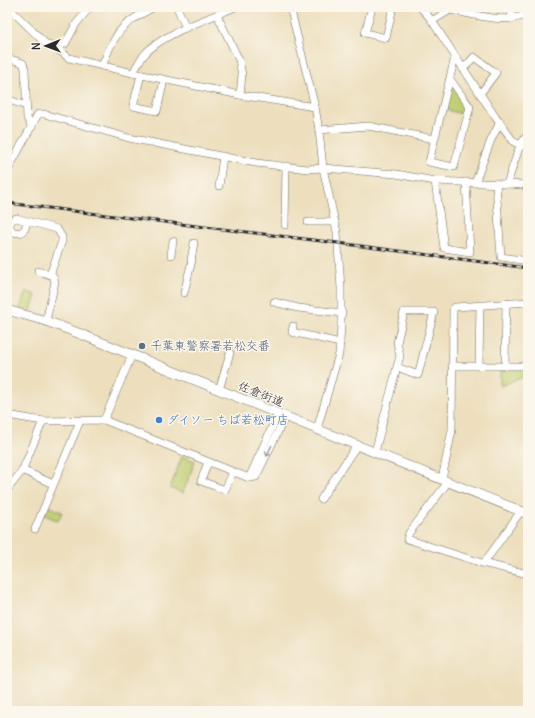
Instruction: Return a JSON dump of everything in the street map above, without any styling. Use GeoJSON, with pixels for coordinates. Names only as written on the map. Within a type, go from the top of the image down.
{"type":"FeatureCollection","features":[{"type":"Feature","properties":{"kind":"main road","name":"佐倉街道"},"geometry":{"type":"LineString","coordinates":[[7,310],[46,321],[524,512]]}},
{"type":"Feature","properties":{"kind":"street"},"geometry":{"type":"LineString","coordinates":[[8,7],[47,45],[55,47],[69,58],[164,80],[240,95],[316,107]]}},
{"type":"Feature","properties":{"kind":"street"},"geometry":{"type":"LineString","coordinates":[[55,47],[65,44],[76,24],[90,7]]}},
{"type":"Feature","properties":{"kind":"street"},"geometry":{"type":"LineString","coordinates":[[102,66],[114,39],[124,27],[139,15],[154,7]]}},
{"type":"Feature","properties":{"kind":"street"},"geometry":{"type":"LineString","coordinates":[[177,7],[186,28]]}},
{"type":"Feature","properties":{"kind":"street"},"geometry":{"type":"LineString","coordinates":[[132,73],[145,54],[168,37],[236,7]]}},
{"type":"Feature","properties":{"kind":"street"},"geometry":{"type":"LineString","coordinates":[[291,7],[316,107],[320,130],[323,168],[338,246],[342,313],[339,354],[317,429]]}},
{"type":"Feature","properties":{"kind":"street"},"geometry":{"type":"LineString","coordinates":[[372,7],[365,33],[386,38],[394,7]]}},
{"type":"Feature","properties":{"kind":"street"},"geometry":{"type":"LineString","coordinates":[[420,7],[432,21],[463,69],[514,142],[528,148]]}},
{"type":"Feature","properties":{"kind":"street"},"geometry":{"type":"LineString","coordinates":[[508,7],[514,18]]}},
{"type":"Feature","properties":{"kind":"street"},"geometry":{"type":"LineString","coordinates":[[432,21],[450,10],[493,18],[514,18],[528,14]]}},
{"type":"Feature","properties":{"kind":"street"},"geometry":{"type":"LineString","coordinates":[[217,15],[239,60],[242,75],[240,95]]}},
{"type":"Feature","properties":{"kind":"street"},"geometry":{"type":"LineString","coordinates":[[450,79],[470,107],[454,167],[429,162],[455,57]]}},
{"type":"Feature","properties":{"kind":"street"},"geometry":{"type":"LineString","coordinates":[[463,69],[474,57],[496,73],[480,94]]}},
{"type":"Feature","properties":{"kind":"street"},"geometry":{"type":"LineString","coordinates":[[7,58],[23,63],[25,69],[27,118],[32,127]]}},
{"type":"Feature","properties":{"kind":"street"},"geometry":{"type":"LineString","coordinates":[[141,75],[134,106],[157,111],[164,80]]}},
{"type":"Feature","properties":{"kind":"street"},"geometry":{"type":"LineString","coordinates":[[7,99],[26,106]]}},
{"type":"Feature","properties":{"kind":"street"},"geometry":{"type":"LineString","coordinates":[[7,172],[38,114],[44,114],[129,138],[256,163],[308,169],[323,168],[396,174],[435,181],[528,185],[528,193]]}},
{"type":"Feature","properties":{"kind":"street"},"geometry":{"type":"LineString","coordinates":[[475,183],[491,140],[500,122]]}},
{"type":"Feature","properties":{"kind":"street"},"geometry":{"type":"LineString","coordinates":[[320,130],[368,126],[434,139]]}},
{"type":"Feature","properties":{"kind":"street"},"geometry":{"type":"LineString","coordinates":[[507,184],[520,145],[528,134]]}},
{"type":"Feature","properties":{"kind":"street"},"geometry":{"type":"LineString","coordinates":[[219,186],[223,156]]}},
{"type":"Feature","properties":{"kind":"street"},"geometry":{"type":"LineString","coordinates":[[285,225],[286,166]]}},
{"type":"Feature","properties":{"kind":"street"},"geometry":{"type":"LineString","coordinates":[[435,181],[444,248],[470,252],[466,182]]}},
{"type":"Feature","properties":{"kind":"street"},"geometry":{"type":"LineString","coordinates":[[496,184],[501,257],[528,260]]}},
{"type":"Feature","properties":{"kind":"street"},"geometry":{"type":"LineString","coordinates":[[27,221],[57,229],[62,237],[62,241],[50,275]]}},
{"type":"Feature","properties":{"kind":"street"},"geometry":{"type":"LineString","coordinates":[[308,222],[334,222]]}},
{"type":"Feature","properties":{"kind":"street"},"geometry":{"type":"LineString","coordinates":[[171,255],[173,241]]}},
{"type":"Feature","properties":{"kind":"street"},"geometry":{"type":"LineString","coordinates":[[184,293],[192,260],[194,243]]}},
{"type":"Feature","properties":{"kind":"street"},"geometry":{"type":"LineString","coordinates":[[38,271],[54,276],[55,282],[46,321]]}},
{"type":"Feature","properties":{"kind":"street"},"geometry":{"type":"LineString","coordinates":[[274,302],[298,308],[342,313]]}},
{"type":"Feature","properties":{"kind":"street"},"geometry":{"type":"LineString","coordinates":[[528,302],[455,307],[453,309],[452,430],[445,480],[409,533],[407,539],[484,563],[528,574]]}},
{"type":"Feature","properties":{"kind":"street"},"geometry":{"type":"LineString","coordinates":[[505,366],[506,303]]}},
{"type":"Feature","properties":{"kind":"street"},"geometry":{"type":"LineString","coordinates":[[479,366],[480,305]]}},
{"type":"Feature","properties":{"kind":"street"},"geometry":{"type":"LineString","coordinates":[[375,452],[397,367],[400,356],[397,343],[404,312],[434,312],[418,375],[397,367]]}},
{"type":"Feature","properties":{"kind":"street"},"geometry":{"type":"LineString","coordinates":[[293,326],[292,332],[340,343]]}},
{"type":"Feature","properties":{"kind":"street"},"geometry":{"type":"LineString","coordinates":[[219,390],[230,352]]}},
{"type":"Feature","properties":{"kind":"street"},"geometry":{"type":"LineString","coordinates":[[104,420],[132,355]]}},
{"type":"Feature","properties":{"kind":"street"},"geometry":{"type":"LineString","coordinates":[[452,366],[528,366]]}},
{"type":"Feature","properties":{"kind":"street"},"geometry":{"type":"LineString","coordinates":[[7,424],[9,415],[43,421],[104,420],[249,478],[256,477],[281,415]]}},
{"type":"Feature","properties":{"kind":"street"},"geometry":{"type":"LineString","coordinates":[[7,490],[22,470],[43,421]]}},
{"type":"Feature","properties":{"kind":"street"},"geometry":{"type":"LineString","coordinates":[[35,529],[80,421]]}},
{"type":"Feature","properties":{"kind":"street"},"geometry":{"type":"LineString","coordinates":[[321,499],[357,445]]}},
{"type":"Feature","properties":{"kind":"street"},"geometry":{"type":"LineString","coordinates":[[208,462],[201,481],[225,490],[232,472]]}},
{"type":"Feature","properties":{"kind":"street"},"geometry":{"type":"LineString","coordinates":[[22,470],[53,484]]}},
{"type":"Feature","properties":{"kind":"street"},"geometry":{"type":"LineString","coordinates":[[484,563],[524,512]]}},
{"type":"Feature","properties":{"kind":"green space"},"geometry":{"type":"Polygon","coordinates":[[[451,88],[456,89],[467,106],[467,115],[446,110],[451,88]]]}},
{"type":"Feature","properties":{"kind":"green space"},"geometry":{"type":"Polygon","coordinates":[[[26,291],[36,295],[30,314],[19,311],[26,291]]]}},
{"type":"Feature","properties":{"kind":"green space"},"geometry":{"type":"Polygon","coordinates":[[[528,369],[528,375],[500,386],[500,370],[528,369]]]}},
{"type":"Feature","properties":{"kind":"green space"},"geometry":{"type":"Polygon","coordinates":[[[182,456],[195,461],[183,493],[170,488],[182,456]]]}},
{"type":"Feature","properties":{"kind":"green space"},"geometry":{"type":"Polygon","coordinates":[[[47,506],[62,512],[58,521],[43,514],[47,506]]]}},
{"type":"Feature","properties":{"kind":"railway"},"geometry":{"type":"LineString","coordinates":[[7,203],[338,243],[528,268]]}},
{"type":"Feature","properties":{"kind":"place","name":"千葉東警察署若松交番"},"geometry":{"type":"Point","coordinates":[142,346]}},
{"type":"Feature","properties":{"kind":"place","name":"ダイソー ちば若松町店"},"geometry":{"type":"Point","coordinates":[159,420]}}]}
